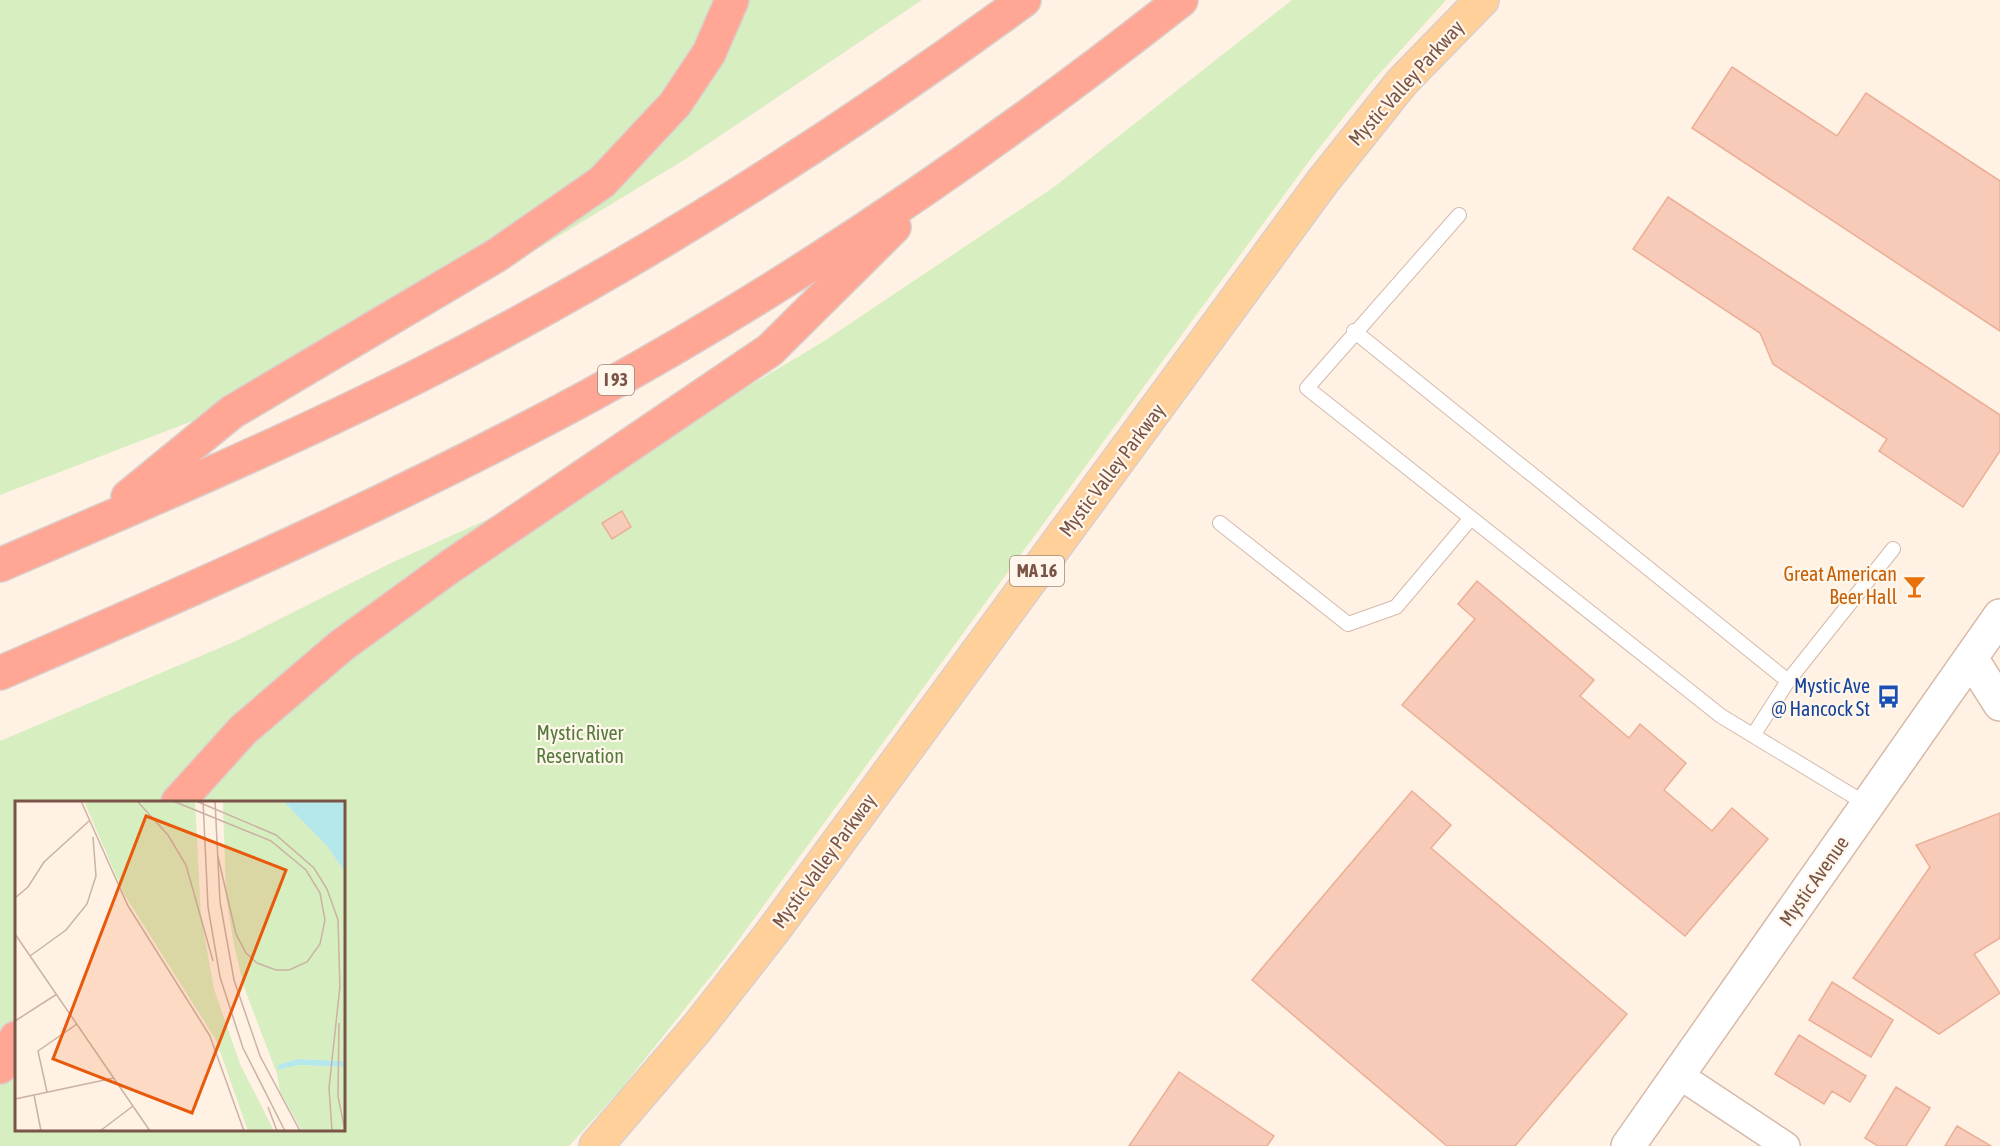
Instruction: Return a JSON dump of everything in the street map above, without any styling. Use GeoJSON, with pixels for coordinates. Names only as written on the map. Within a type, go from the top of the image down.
{"type":"FeatureCollection","features":[{"type":"Feature","properties":{"kind":"highway"},"geometry":{"type":"LineString","coordinates":[[96,523],[232,412],[497,255],[602,182],[675,104],[709,53],[732,0]]}},
{"type":"Feature","properties":{"kind":"highway"},"geometry":{"type":"LineString","coordinates":[[0,565],[356,407],[521,322],[630,261],[837,132],[1024,0]]}},
{"type":"Feature","properties":{"kind":"highway","name":"I 93"},"geometry":{"type":"LineString","coordinates":[[0,673],[369,508],[590,395],[804,269],[951,172],[1109,57],[1181,0]]}},
{"type":"Feature","properties":{"kind":"highway"},"geometry":{"type":"LineString","coordinates":[[179,801],[243,730],[341,646],[451,566],[770,350],[951,172]]}},
{"type":"Feature","properties":{"kind":"highway"},"geometry":{"type":"LineString","coordinates":[[0,1067],[15,1040]]}},
{"type":"Feature","properties":{"kind":"main road","name":"Mystic Valley Parkway"},"geometry":{"type":"LineString","coordinates":[[596,1146],[697,1028],[772,931],[1323,181],[1402,82],[1482,0]]}},
{"type":"Feature","properties":{"kind":"main road","name":"Mystic Avenue"},"geometry":{"type":"LineString","coordinates":[[1628,1146],[2000,616]]}},
{"type":"Feature","properties":{"kind":"main road"},"geometry":{"type":"LineString","coordinates":[[1971,658],[2000,704]]}},
{"type":"Feature","properties":{"kind":"street"},"geometry":{"type":"LineString","coordinates":[[1679,1075],[1786,1146]]}},
{"type":"Feature","properties":{"kind":"lane"},"geometry":{"type":"LineString","coordinates":[[1459,215],[1354,331],[1307,388],[1722,716],[1868,805]]}},
{"type":"Feature","properties":{"kind":"lane"},"geometry":{"type":"LineString","coordinates":[[1354,331],[1788,681]]}},
{"type":"Feature","properties":{"kind":"lane"},"geometry":{"type":"LineString","coordinates":[[1220,522],[1348,624],[1396,607],[1471,518]]}},
{"type":"Feature","properties":{"kind":"lane"},"geometry":{"type":"LineString","coordinates":[[1754,734],[1788,681],[1893,549]]}},
{"type":"Feature","properties":{"kind":"green space"},"geometry":{"type":"Polygon","coordinates":[[[0,0],[922,0],[684,160],[361,356],[0,495],[0,0]]]}},
{"type":"Feature","properties":{"kind":"green space","name":"Mystic River Reservation"},"geometry":{"type":"Polygon","coordinates":[[[1292,0],[1446,0],[1370,84],[1312,157],[726,957],[621,1089],[569,1146],[0,1146],[0,741],[236,641],[391,563],[575,480],[712,408],[821,343],[1054,187],[1292,0]]]}},
{"type":"Feature","properties":{"kind":"building"},"geometry":{"type":"Polygon","coordinates":[[[1732,67],[1837,136],[1866,93],[2000,181],[2000,331],[1692,128],[1732,67]]]}},
{"type":"Feature","properties":{"kind":"building"},"geometry":{"type":"Polygon","coordinates":[[[1668,197],[2000,415],[2000,451],[1963,507],[1879,451],[1887,439],[1773,364],[1760,333],[1633,249],[1668,197]]]}},
{"type":"Feature","properties":{"kind":"building"},"geometry":{"type":"Polygon","coordinates":[[[622,511],[631,527],[612,539],[602,523],[622,511]]]}},
{"type":"Feature","properties":{"kind":"building"},"geometry":{"type":"Polygon","coordinates":[[[1477,581],[1594,680],[1580,696],[1629,738],[1640,724],[1686,763],[1664,790],[1712,831],[1732,808],[1768,839],[1685,936],[1402,705],[1475,619],[1458,604],[1477,581]]]}},
{"type":"Feature","properties":{"kind":"building"},"geometry":{"type":"Polygon","coordinates":[[[1412,791],[1451,825],[1431,848],[1627,1014],[1515,1146],[1447,1146],[1252,980],[1412,791]]]}},
{"type":"Feature","properties":{"kind":"building"},"geometry":{"type":"Polygon","coordinates":[[[2000,813],[2000,938],[1974,954],[2000,993],[1939,1034],[1853,978],[1930,867],[1916,845],[2000,813]]]}},
{"type":"Feature","properties":{"kind":"building"},"geometry":{"type":"Polygon","coordinates":[[[1832,982],[1893,1020],[1871,1057],[1809,1020],[1832,982]]]}},
{"type":"Feature","properties":{"kind":"building"},"geometry":{"type":"Polygon","coordinates":[[[1799,1035],[1866,1076],[1850,1102],[1832,1091],[1824,1104],[1775,1074],[1799,1035]]]}},
{"type":"Feature","properties":{"kind":"building"},"geometry":{"type":"Polygon","coordinates":[[[1179,1072],[1274,1136],[1267,1146],[1129,1146],[1179,1072]]]}},
{"type":"Feature","properties":{"kind":"building"},"geometry":{"type":"Polygon","coordinates":[[[1896,1087],[1930,1108],[1906,1146],[1878,1146],[1865,1138],[1896,1087]]]}},
{"type":"Feature","properties":{"kind":"building"},"geometry":{"type":"Polygon","coordinates":[[[1957,1126],[1991,1146],[1945,1146],[1957,1126]]]}},
{"type":"Feature","properties":{"kind":"place","name":"Great American Beer Hall"},"geometry":{"type":"Point","coordinates":[1915,586]}},
{"type":"Feature","properties":{"kind":"place","name":"Mystic Ave @ Hancock St"},"geometry":{"type":"Point","coordinates":[1888,697]}}]}
